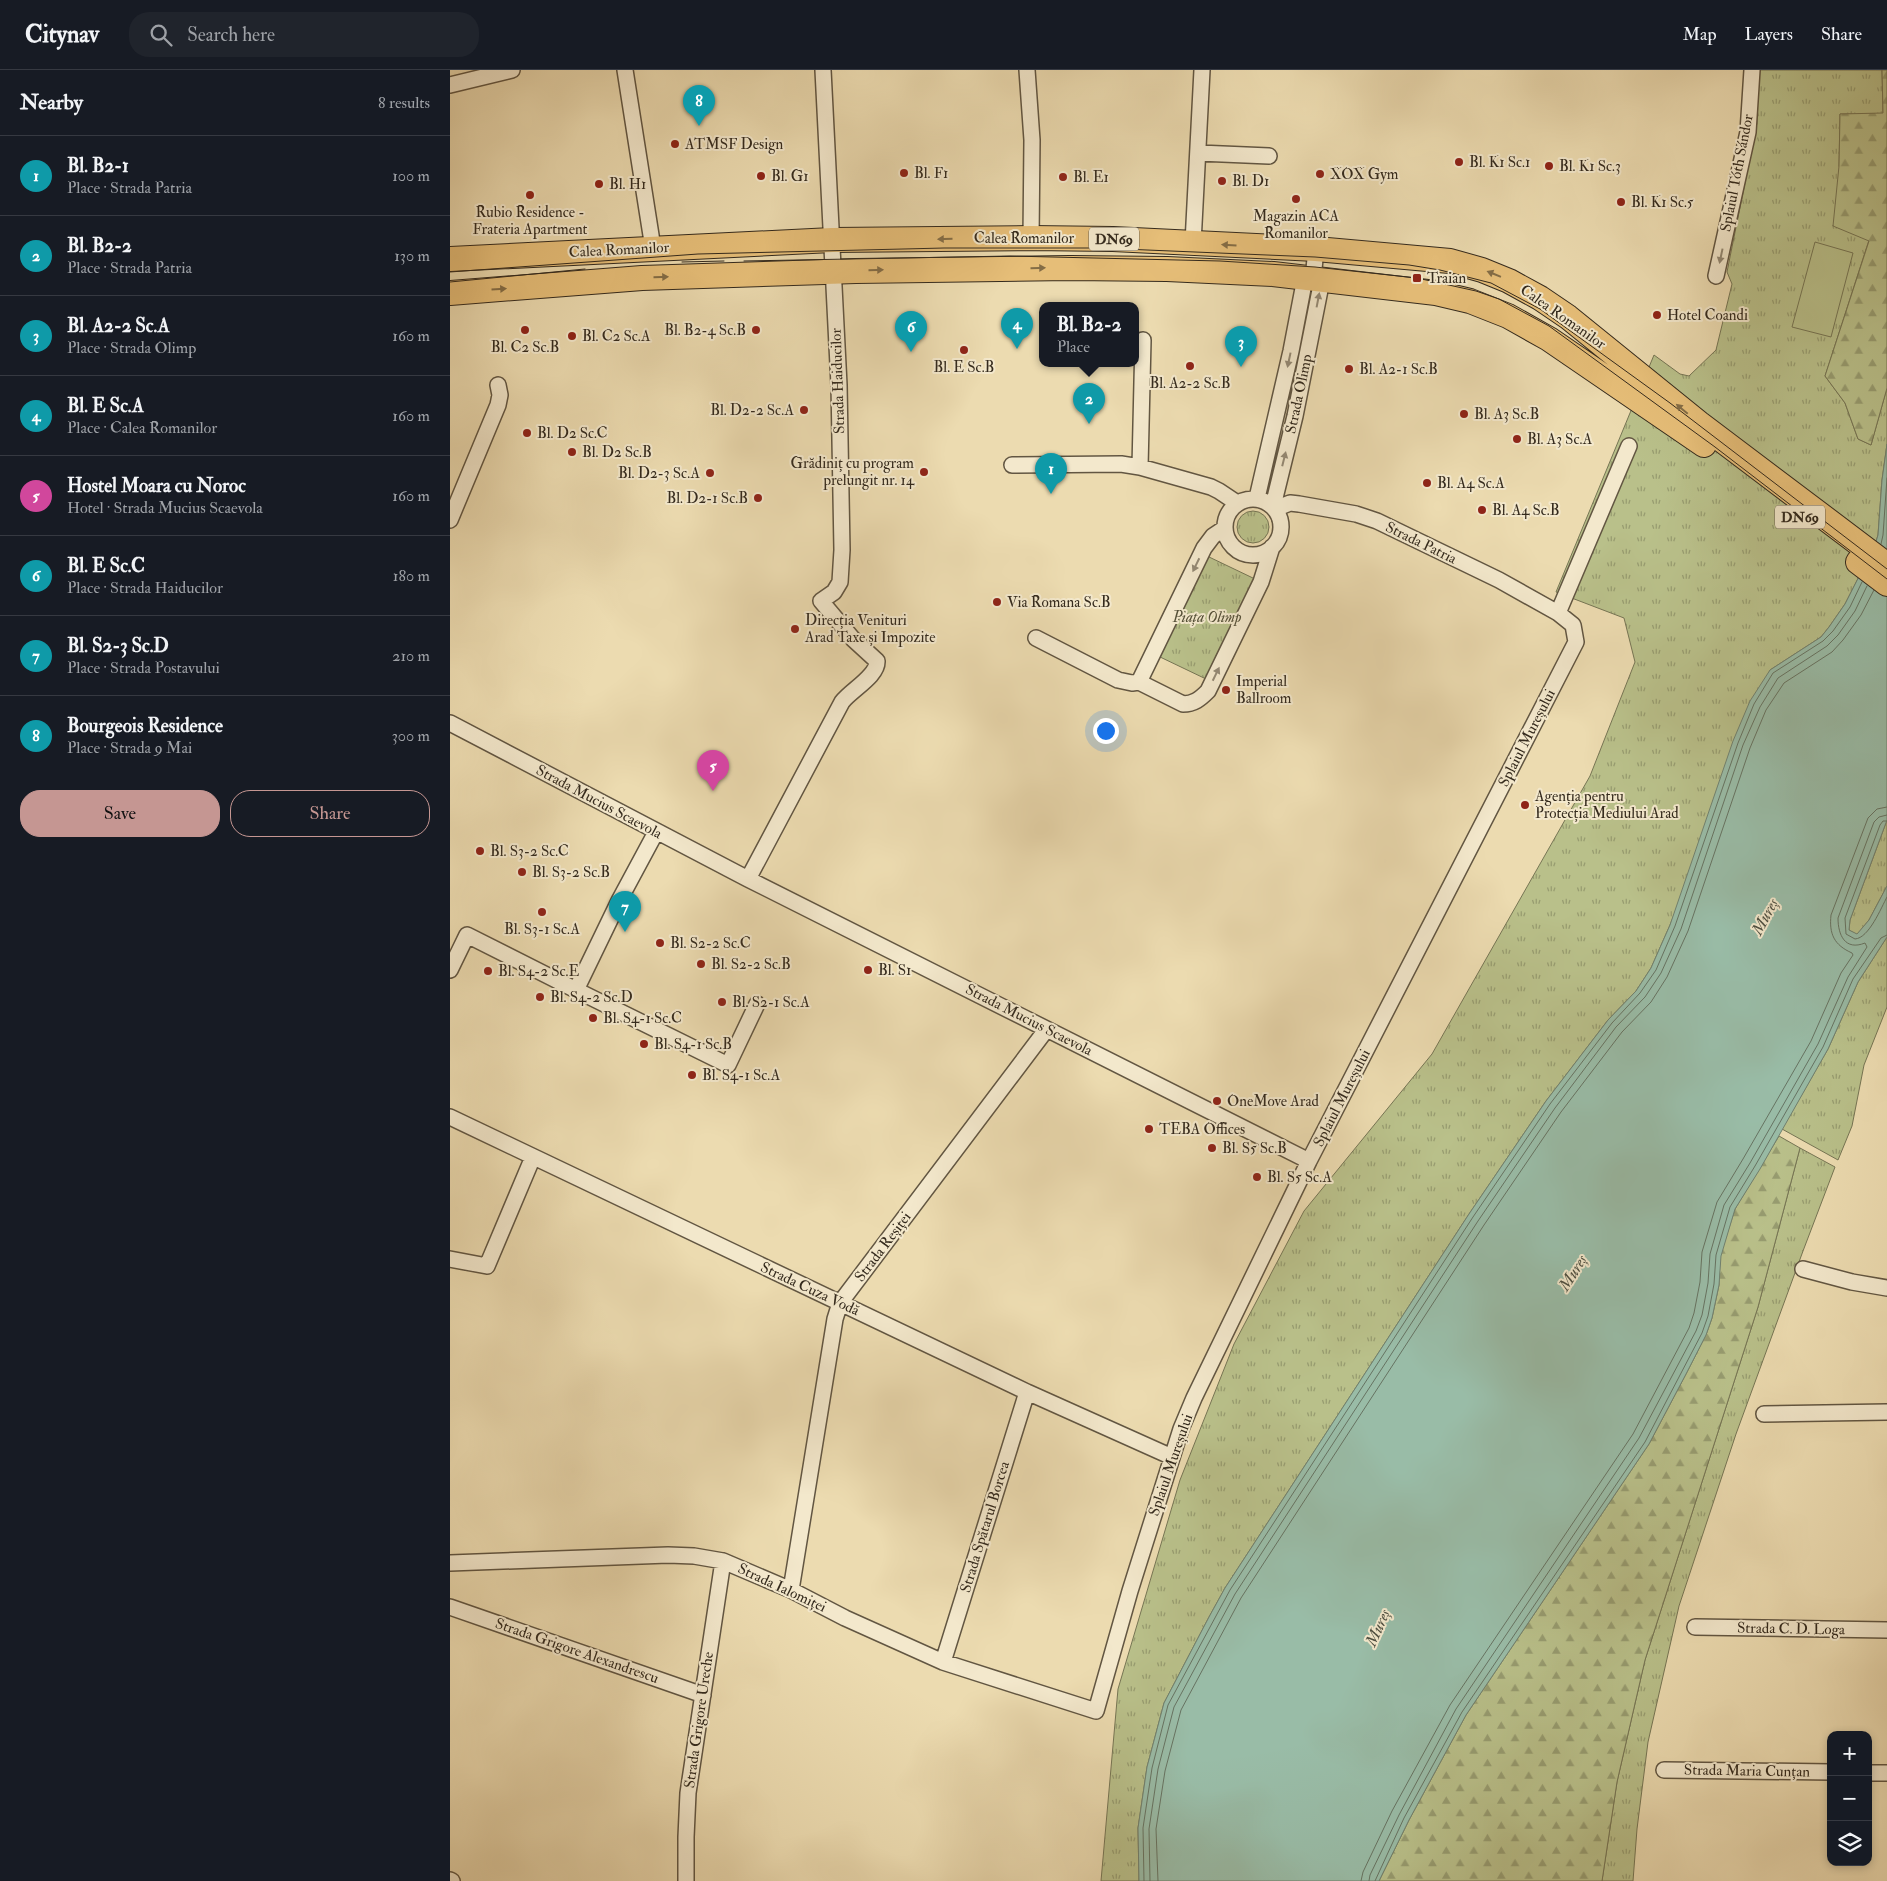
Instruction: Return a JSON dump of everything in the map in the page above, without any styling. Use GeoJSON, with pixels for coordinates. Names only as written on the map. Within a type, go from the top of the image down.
{"type":"FeatureCollection","features":[{"type":"Feature","properties":{"kind":"main road","name":"Calea Romanilor"},"geometry":{"type":"LineString","coordinates":[[450,259],[832,240],[1113,238],[1193,243],[1436,293],[1470,302],[1508,316],[1549,339],[1717,445]]}},
{"type":"Feature","properties":{"kind":"main road","name":"Calea Romanilor"},"geometry":{"type":"LineString","coordinates":[[450,292],[642,278],[834,272],[1144,268],[1273,274],[1314,269],[1450,261],[1482,270],[1509,281],[1568,318],[1717,445]]}},
{"type":"Feature","properties":{"kind":"main road","name":"DN69"},"geometry":{"type":"LineString","coordinates":[[1717,445],[1887,565]]}},
{"type":"Feature","properties":{"kind":"main road","name":"DN69"},"geometry":{"type":"LineString","coordinates":[[1717,445],[1887,584]]}},
{"type":"Feature","properties":{"kind":"street"},"geometry":{"type":"LineString","coordinates":[[450,85],[512,70]]}},
{"type":"Feature","properties":{"kind":"street"},"geometry":{"type":"LineString","coordinates":[[625,70],[653,248]]}},
{"type":"Feature","properties":{"kind":"street","name":"Strada Haiducilor"},"geometry":{"type":"LineString","coordinates":[[748,879],[842,702],[876,668],[876,661],[853,639],[821,601],[834,592],[840,582],[841,570],[840,394],[823,70]]}},
{"type":"Feature","properties":{"kind":"street"},"geometry":{"type":"LineString","coordinates":[[1027,70],[1032,140],[1031,238]]}},
{"type":"Feature","properties":{"kind":"street"},"geometry":{"type":"LineString","coordinates":[[1193,243],[1202,70]]}},
{"type":"Feature","properties":{"kind":"street","name":"Splaiul Tóth Sándor"},"geometry":{"type":"LineString","coordinates":[[1716,276],[1748,132],[1752,70]]}},
{"type":"Feature","properties":{"kind":"street"},"geometry":{"type":"LineString","coordinates":[[1199,152],[1269,156]]}},
{"type":"Feature","properties":{"kind":"street","name":"Strada Olimp"},"geometry":{"type":"LineString","coordinates":[[1257,498],[1291,351],[1314,269]]}},
{"type":"Feature","properties":{"kind":"street","name":"Strada Olimp"},"geometry":{"type":"LineString","coordinates":[[1274,507],[1295,416],[1314,269]]}},
{"type":"Feature","properties":{"kind":"street"},"geometry":{"type":"LineString","coordinates":[[1140,467],[1143,340]]}},
{"type":"Feature","properties":{"kind":"street"},"geometry":{"type":"LineString","coordinates":[[450,520],[498,405],[500,395],[498,385]]}},
{"type":"Feature","properties":{"kind":"street"},"geometry":{"type":"LineString","coordinates":[[1558,613],[1629,446]]}},
{"type":"Feature","properties":{"kind":"street"},"geometry":{"type":"LineString","coordinates":[[1012,466],[1121,464],[1140,467],[1211,487],[1237,503]]}},
{"type":"Feature","properties":{"kind":"street"},"geometry":{"type":"LineString","coordinates":[[1036,638],[1118,680],[1132,683],[1139,682],[1183,704],[1190,704],[1208,691],[1262,582],[1272,547],[1280,536],[1282,529],[1279,515],[1274,507],[1264,500],[1257,498],[1237,503],[1228,514],[1225,528],[1229,541],[1239,551],[1246,554],[1260,554],[1272,547]]}},
{"type":"Feature","properties":{"kind":"street","name":"Strada Patria"},"geometry":{"type":"LineString","coordinates":[[1274,507],[1290,503],[1299,504],[1356,514],[1377,521],[1499,580],[1558,613],[1573,625],[1576,642]]}},
{"type":"Feature","properties":{"kind":"street"},"geometry":{"type":"LineString","coordinates":[[1139,682],[1204,548],[1213,536],[1225,528]]}},
{"type":"Feature","properties":{"kind":"street","name":"Splaiul Mureșului"},"geometry":{"type":"LineString","coordinates":[[1096,1711],[1127,1601],[1172,1457],[1194,1398],[1309,1161],[1576,642]]}},
{"type":"Feature","properties":{"kind":"street","name":"Strada Mucius Scaevola"},"geometry":{"type":"LineString","coordinates":[[450,723],[748,879],[1309,1161]]}},
{"type":"Feature","properties":{"kind":"street"},"geometry":{"type":"LineString","coordinates":[[576,990],[620,899],[656,832]]}},
{"type":"Feature","properties":{"kind":"street"},"geometry":{"type":"LineString","coordinates":[[450,970],[467,935],[728,1065],[757,1004]]}},
{"type":"Feature","properties":{"kind":"street","name":"Strada Reșiței"},"geometry":{"type":"LineString","coordinates":[[791,1590],[835,1319],[840,1303],[1046,1030]]}},
{"type":"Feature","properties":{"kind":"street","name":"Strada Cuza Vodă"},"geometry":{"type":"LineString","coordinates":[[450,1117],[1027,1392],[1172,1457]]}},
{"type":"Feature","properties":{"kind":"street"},"geometry":{"type":"LineString","coordinates":[[450,1259],[487,1266],[533,1157]]}},
{"type":"Feature","properties":{"kind":"street"},"geometry":{"type":"LineString","coordinates":[[1803,1269],[1852,1282],[1887,1288]]}},
{"type":"Feature","properties":{"kind":"street","name":"Strada Spătarul Borcea"},"geometry":{"type":"LineString","coordinates":[[943,1662],[1027,1392]]}},
{"type":"Feature","properties":{"kind":"street"},"geometry":{"type":"LineString","coordinates":[[1764,1414],[1887,1412]]}},
{"type":"Feature","properties":{"kind":"street","name":"Strada Ialomiței"},"geometry":{"type":"LineString","coordinates":[[450,1563],[668,1555],[694,1556],[723,1561],[791,1590],[845,1618],[943,1662],[1096,1711]]}},
{"type":"Feature","properties":{"kind":"street","name":"Strada Grigore Ureche"},"geometry":{"type":"LineString","coordinates":[[686,1881],[688,1792],[723,1561]]}},
{"type":"Feature","properties":{"kind":"street","name":"Strada Grigore Alexandrescu"},"geometry":{"type":"LineString","coordinates":[[450,1607],[703,1695]]}},
{"type":"Feature","properties":{"kind":"street","name":"Strada C. D. Loga"},"geometry":{"type":"LineString","coordinates":[[1695,1627],[1887,1630]]}},
{"type":"Feature","properties":{"kind":"street","name":"Strada Maria Cunțan"},"geometry":{"type":"LineString","coordinates":[[1664,1770],[1827,1772]]}},
{"type":"Feature","properties":{"kind":"street"},"geometry":{"type":"LineString","coordinates":[[1872,1773],[1887,1773]]}},
{"type":"Feature","properties":{"kind":"green space"},"geometry":{"type":"Polygon","coordinates":[[[1756,70],[1882,70],[1883,114],[1840,114],[1839,166],[1869,240],[1825,376],[1845,403],[1858,439],[1871,445],[1887,388],[1887,444],[1878,535],[1875,545],[1845,604],[1821,637],[1770,670],[1670,925],[1651,968],[1636,991],[1608,1020],[1546,1101],[1469,1214],[1225,1588],[1164,1703],[1147,1767],[1138,1828],[1139,1881],[1101,1881],[1118,1689],[1180,1480],[1234,1344],[1304,1211],[1432,1054],[1590,776],[1635,662],[1624,618],[1556,592],[1654,355],[1680,374],[1689,376],[1716,350],[1732,284],[1727,272],[1757,123],[1756,70]]]}},
{"type":"Feature","properties":{"kind":"green space"},"geometry":{"type":"Polygon","coordinates":[[[1882,70],[1887,70],[1887,388],[1871,445],[1858,439],[1845,403],[1825,376],[1869,241],[1833,226],[1839,166],[1840,114],[1883,113],[1882,70]]]}},
{"type":"Feature","properties":{"kind":"green space"},"geometry":{"type":"Polygon","coordinates":[[[1815,242],[1853,253],[1831,337],[1792,327],[1815,242]]]}},
{"type":"Feature","properties":{"kind":"green space"},"geometry":{"type":"Polygon","coordinates":[[[1253,511],[1259,512],[1264,516],[1268,521],[1268,533],[1264,538],[1259,542],[1253,543],[1247,542],[1242,538],[1238,533],[1237,527],[1238,521],[1242,516],[1247,512],[1253,511]]]}},
{"type":"Feature","properties":{"kind":"green space","name":"Piața Olimp"},"geometry":{"type":"Polygon","coordinates":[[[1207,556],[1255,579],[1206,679],[1158,656],[1207,556]]]}},
{"type":"Feature","properties":{"kind":"green space"},"geometry":{"type":"Polygon","coordinates":[[[1887,820],[1887,886],[1869,920],[1857,935],[1849,930],[1850,920],[1887,820]]]}},
{"type":"Feature","properties":{"kind":"green space"},"geometry":{"type":"Polygon","coordinates":[[[1887,937],[1887,1007],[1864,1065],[1852,1126],[1838,1160],[1782,1129],[1828,1049],[1858,982],[1887,937]]]}},
{"type":"Feature","properties":{"kind":"green space"},"geometry":{"type":"Polygon","coordinates":[[[1779,1136],[1800,1148],[1758,1307],[1645,1660],[1617,1782],[1602,1881],[1379,1881],[1409,1820],[1466,1715],[1649,1444],[1706,1335],[1712,1318],[1719,1285],[1720,1256],[1735,1209],[1779,1136]]]}},
{"type":"Feature","properties":{"kind":"green space"},"geometry":{"type":"Polygon","coordinates":[[[1800,1148],[1835,1167],[1736,1434],[1679,1606],[1648,1742],[1637,1829],[1633,1881],[1602,1881],[1617,1782],[1645,1660],[1758,1307],[1800,1148]]]}},
{"type":"Feature","properties":{"kind":"water","name":"Mureș"},"geometry":{"type":"Polygon","coordinates":[[[1887,444],[1887,820],[1850,920],[1849,930],[1857,934],[1869,920],[1887,886],[1887,937],[1858,982],[1828,1049],[1760,1169],[1735,1209],[1721,1256],[1719,1285],[1712,1318],[1706,1335],[1686,1374],[1649,1444],[1466,1715],[1409,1820],[1379,1881],[1139,1881],[1138,1828],[1147,1767],[1164,1703],[1225,1588],[1469,1214],[1546,1101],[1608,1020],[1636,991],[1651,968],[1670,925],[1733,741],[1750,701],[1770,670],[1821,637],[1845,604],[1875,545],[1878,535],[1887,444]]]}},
{"type":"Feature","properties":{"kind":"tram line"},"geometry":{"type":"LineString","coordinates":[[450,272],[698,254],[944,248],[1099,248],[1315,257],[1409,265],[1440,270],[1491,283],[1540,309],[1670,403],[1887,569]]}},
{"type":"Feature","properties":{"kind":"tram line"},"geometry":{"type":"LineString","coordinates":[[744,261],[1010,256],[1220,261],[1315,267],[1417,278],[1476,291],[1499,299],[1549,326],[1715,447],[1887,579]]}},
{"type":"Feature","properties":{"kind":"tram line"},"geometry":{"type":"LineString","coordinates":[[682,262],[724,261]]}},
{"type":"Feature","properties":{"kind":"tram line"},"geometry":{"type":"LineString","coordinates":[[450,282],[585,269]]}},
{"type":"Feature","properties":{"kind":"place","name":"Bourgeois Residence"},"geometry":{"type":"Point","coordinates":[699,126]}},
{"type":"Feature","properties":{"kind":"place","name":"ATMSF Design"},"geometry":{"type":"Point","coordinates":[675,144]}},
{"type":"Feature","properties":{"kind":"place","name":"Bl. K1 Sc.1"},"geometry":{"type":"Point","coordinates":[1459,162]}},
{"type":"Feature","properties":{"kind":"place","name":"Bl. K1 Sc.3"},"geometry":{"type":"Point","coordinates":[1549,166]}},
{"type":"Feature","properties":{"kind":"place","name":"Bl. F1"},"geometry":{"type":"Point","coordinates":[904,173]}},
{"type":"Feature","properties":{"kind":"place","name":"XOX Gym"},"geometry":{"type":"Point","coordinates":[1320,174]}},
{"type":"Feature","properties":{"kind":"place","name":"Bl. G1"},"geometry":{"type":"Point","coordinates":[761,176]}},
{"type":"Feature","properties":{"kind":"place","name":"Bl. E1"},"geometry":{"type":"Point","coordinates":[1063,177]}},
{"type":"Feature","properties":{"kind":"place","name":"Bl. D1"},"geometry":{"type":"Point","coordinates":[1222,181]}},
{"type":"Feature","properties":{"kind":"place","name":"Bl. H1"},"geometry":{"type":"Point","coordinates":[599,184]}},
{"type":"Feature","properties":{"kind":"place","name":"Rubio Residence - Frateria Apartment"},"geometry":{"type":"Point","coordinates":[530,195]}},
{"type":"Feature","properties":{"kind":"place","name":"Magazin ACA Romanilor"},"geometry":{"type":"Point","coordinates":[1296,199]}},
{"type":"Feature","properties":{"kind":"place","name":"Bl. K1 Sc.5"},"geometry":{"type":"Point","coordinates":[1621,202]}},
{"type":"Feature","properties":{"kind":"place","name":"Traian"},"geometry":{"type":"Point","coordinates":[1417,278]}},
{"type":"Feature","properties":{"kind":"place","name":"Hotel Coandi"},"geometry":{"type":"Point","coordinates":[1657,315]}},
{"type":"Feature","properties":{"kind":"place","name":"Bl. C2 Sc.B"},"geometry":{"type":"Point","coordinates":[525,330]}},
{"type":"Feature","properties":{"kind":"place","name":"Bl. B2-4 Sc.B"},"geometry":{"type":"Point","coordinates":[756,330]}},
{"type":"Feature","properties":{"kind":"place","name":"Bl. C2 Sc.A"},"geometry":{"type":"Point","coordinates":[572,336]}},
{"type":"Feature","properties":{"kind":"place","name":"Bl. E Sc.A"},"geometry":{"type":"Point","coordinates":[1017,349]}},
{"type":"Feature","properties":{"kind":"place","name":"Bl. E Sc.B"},"geometry":{"type":"Point","coordinates":[964,350]}},
{"type":"Feature","properties":{"kind":"place","name":"Bl. E Sc.C"},"geometry":{"type":"Point","coordinates":[911,352]}},
{"type":"Feature","properties":{"kind":"place","name":"Bl. A2-2 Sc.B"},"geometry":{"type":"Point","coordinates":[1190,366]}},
{"type":"Feature","properties":{"kind":"place","name":"Bl. A2-2 Sc.A"},"geometry":{"type":"Point","coordinates":[1241,367]}},
{"type":"Feature","properties":{"kind":"place","name":"Bl. A2-1 Sc.B"},"geometry":{"type":"Point","coordinates":[1349,369]}},
{"type":"Feature","properties":{"kind":"place","name":"Bl. D2-2 Sc.A"},"geometry":{"type":"Point","coordinates":[804,410]}},
{"type":"Feature","properties":{"kind":"place","name":"Bl. A3 Sc.B"},"geometry":{"type":"Point","coordinates":[1464,414]}},
{"type":"Feature","properties":{"kind":"place","name":"Bl. B2-2"},"geometry":{"type":"Point","coordinates":[1089,424]}},
{"type":"Feature","properties":{"kind":"place","name":"Bl. D2 Sc.C"},"geometry":{"type":"Point","coordinates":[527,433]}},
{"type":"Feature","properties":{"kind":"place","name":"Bl. A3 Sc.A"},"geometry":{"type":"Point","coordinates":[1517,439]}},
{"type":"Feature","properties":{"kind":"place","name":"Bl. D2 Sc.B"},"geometry":{"type":"Point","coordinates":[572,452]}},
{"type":"Feature","properties":{"kind":"place","name":"Grădiniț cu program prelungit nr. 14"},"geometry":{"type":"Point","coordinates":[924,472]}},
{"type":"Feature","properties":{"kind":"place","name":"Bl. D2-3 Sc.A"},"geometry":{"type":"Point","coordinates":[710,473]}},
{"type":"Feature","properties":{"kind":"place","name":"Bl. A4 Sc.A"},"geometry":{"type":"Point","coordinates":[1427,483]}},
{"type":"Feature","properties":{"kind":"place","name":"Bl. B2-1"},"geometry":{"type":"Point","coordinates":[1051,494]}},
{"type":"Feature","properties":{"kind":"place","name":"Bl. D2-1 Sc.B"},"geometry":{"type":"Point","coordinates":[758,498]}},
{"type":"Feature","properties":{"kind":"place","name":"Bl. A4 Sc.B"},"geometry":{"type":"Point","coordinates":[1482,510]}},
{"type":"Feature","properties":{"kind":"place","name":"Via Romana Sc.B"},"geometry":{"type":"Point","coordinates":[997,602]}},
{"type":"Feature","properties":{"kind":"place","name":"Direcția Venituri Arad Taxe și Impozite"},"geometry":{"type":"Point","coordinates":[795,629]}},
{"type":"Feature","properties":{"kind":"place","name":"Imperial Ballroom"},"geometry":{"type":"Point","coordinates":[1226,690]}},
{"type":"Feature","properties":{"kind":"place","name":"Hostel Moara cu Noroc"},"geometry":{"type":"Point","coordinates":[713,791]}},
{"type":"Feature","properties":{"kind":"place","name":"Agenţia pentru Protecţia Mediului Arad"},"geometry":{"type":"Point","coordinates":[1525,805]}},
{"type":"Feature","properties":{"kind":"place","name":"Bl. S3-2 Sc.C"},"geometry":{"type":"Point","coordinates":[480,851]}},
{"type":"Feature","properties":{"kind":"place","name":"Bl. S3-2 Sc.B"},"geometry":{"type":"Point","coordinates":[522,872]}},
{"type":"Feature","properties":{"kind":"place","name":"Bl. S3-1 Sc.A"},"geometry":{"type":"Point","coordinates":[542,912]}},
{"type":"Feature","properties":{"kind":"place","name":"Bl. S2-3 Sc.D"},"geometry":{"type":"Point","coordinates":[625,932]}},
{"type":"Feature","properties":{"kind":"place","name":"Bl. S2-2 Sc.C"},"geometry":{"type":"Point","coordinates":[660,943]}},
{"type":"Feature","properties":{"kind":"place","name":"Bl. S2-2 Sc.B"},"geometry":{"type":"Point","coordinates":[701,964]}},
{"type":"Feature","properties":{"kind":"place","name":"Bl. S1"},"geometry":{"type":"Point","coordinates":[868,970]}},
{"type":"Feature","properties":{"kind":"place","name":"Bl. S4-2 Sc.E"},"geometry":{"type":"Point","coordinates":[488,971]}},
{"type":"Feature","properties":{"kind":"place","name":"Bl. S4-2 Sc.D"},"geometry":{"type":"Point","coordinates":[540,997]}},
{"type":"Feature","properties":{"kind":"place","name":"Bl. S2-1 Sc.A"},"geometry":{"type":"Point","coordinates":[722,1002]}},
{"type":"Feature","properties":{"kind":"place","name":"Bl. S4-1 Sc.C"},"geometry":{"type":"Point","coordinates":[593,1018]}},
{"type":"Feature","properties":{"kind":"place","name":"Bl. S4-1 Sc.B"},"geometry":{"type":"Point","coordinates":[644,1044]}},
{"type":"Feature","properties":{"kind":"place","name":"Bl. S4-1 Sc.A"},"geometry":{"type":"Point","coordinates":[692,1075]}},
{"type":"Feature","properties":{"kind":"place","name":"OneMove Arad"},"geometry":{"type":"Point","coordinates":[1217,1101]}},
{"type":"Feature","properties":{"kind":"place","name":"TEBA Offices"},"geometry":{"type":"Point","coordinates":[1149,1129]}},
{"type":"Feature","properties":{"kind":"place","name":"Bl. S5 Sc.B"},"geometry":{"type":"Point","coordinates":[1212,1148]}},
{"type":"Feature","properties":{"kind":"place","name":"Bl. S5 Sc.A"},"geometry":{"type":"Point","coordinates":[1257,1177]}}]}
